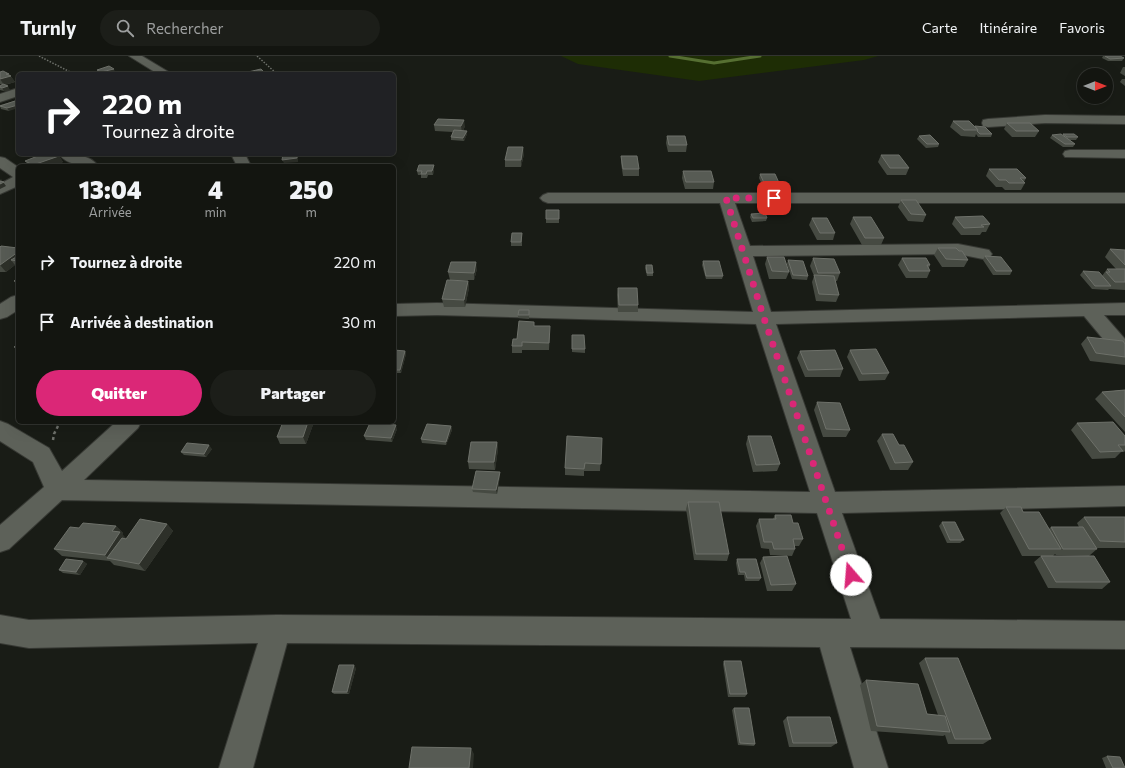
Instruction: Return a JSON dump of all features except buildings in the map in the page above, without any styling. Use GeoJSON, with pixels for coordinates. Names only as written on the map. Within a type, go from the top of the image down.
{"type":"FeatureCollection","features":[{"type":"Feature","properties":{"kind":"street"},"geometry":{"type":"LineString","coordinates":[[134,56],[162,72]]}},
{"type":"Feature","properties":{"kind":"street"},"geometry":{"type":"LineString","coordinates":[[0,98],[16,93]]}},
{"type":"Feature","properties":{"kind":"street"},"geometry":{"type":"LineString","coordinates":[[988,123],[1045,119],[1125,120]]}},
{"type":"Feature","properties":{"kind":"street"},"geometry":{"type":"LineString","coordinates":[[1070,154],[1125,154]]}},
{"type":"Feature","properties":{"kind":"street"},"geometry":{"type":"LineString","coordinates":[[70,156],[87,164]]}},
{"type":"Feature","properties":{"kind":"street"},"geometry":{"type":"LineString","coordinates":[[0,162],[16,173]]}},
{"type":"Feature","properties":{"kind":"street"},"geometry":{"type":"LineString","coordinates":[[0,190],[16,181]]}},
{"type":"Feature","properties":{"kind":"street"},"geometry":{"type":"LineString","coordinates":[[548,198],[1125,198]]}},
{"type":"Feature","properties":{"kind":"street"},"geometry":{"type":"LineString","coordinates":[[726,198],[764,318],[870,633]]}},
{"type":"Feature","properties":{"kind":"street"},"geometry":{"type":"LineString","coordinates":[[742,251],[958,249],[983,254]]}},
{"type":"Feature","properties":{"kind":"street"},"geometry":{"type":"LineString","coordinates":[[0,313],[16,302]]}},
{"type":"Feature","properties":{"kind":"street"},"geometry":{"type":"LineString","coordinates":[[1088,309],[1125,352]]}},
{"type":"Feature","properties":{"kind":"street"},"geometry":{"type":"LineString","coordinates":[[396,310],[764,318],[1125,309]]}},
{"type":"Feature","properties":{"kind":"street"},"geometry":{"type":"LineString","coordinates":[[0,541],[97,454],[128,424]]}},
{"type":"Feature","properties":{"kind":"street"},"geometry":{"type":"LineString","coordinates":[[0,430],[41,455],[46,462],[57,490]]}},
{"type":"Feature","properties":{"kind":"street"},"geometry":{"type":"LineString","coordinates":[[57,490],[827,503],[1125,496]]}},
{"type":"Feature","properties":{"kind":"street"},"geometry":{"type":"LineString","coordinates":[[0,629],[29,634],[277,628],[1125,635]]}},
{"type":"Feature","properties":{"kind":"street"},"geometry":{"type":"LineString","coordinates":[[236,768],[277,628]]}},
{"type":"Feature","properties":{"kind":"street"},"geometry":{"type":"LineString","coordinates":[[831,633],[871,768]]}},
{"type":"Feature","properties":{"kind":"path"},"geometry":{"type":"LineString","coordinates":[[39,56],[70,72]]}},
{"type":"Feature","properties":{"kind":"path"},"geometry":{"type":"LineString","coordinates":[[257,56],[275,72]]}},
{"type":"Feature","properties":{"kind":"green space"},"geometry":{"type":"Polygon","coordinates":[[[561,56],[878,56],[864,60],[699,81],[578,64],[561,56]]]}},
{"type":"Feature","properties":{"kind":"waterway"},"geometry":{"type":"LineString","coordinates":[[670,56],[714,63],[760,56]]}},
{"type":"Feature","properties":{"kind":"route"},"geometry":{"type":"LineString","coordinates":[[774,198],[726,198],[764,318],[851,575]]}}]}
